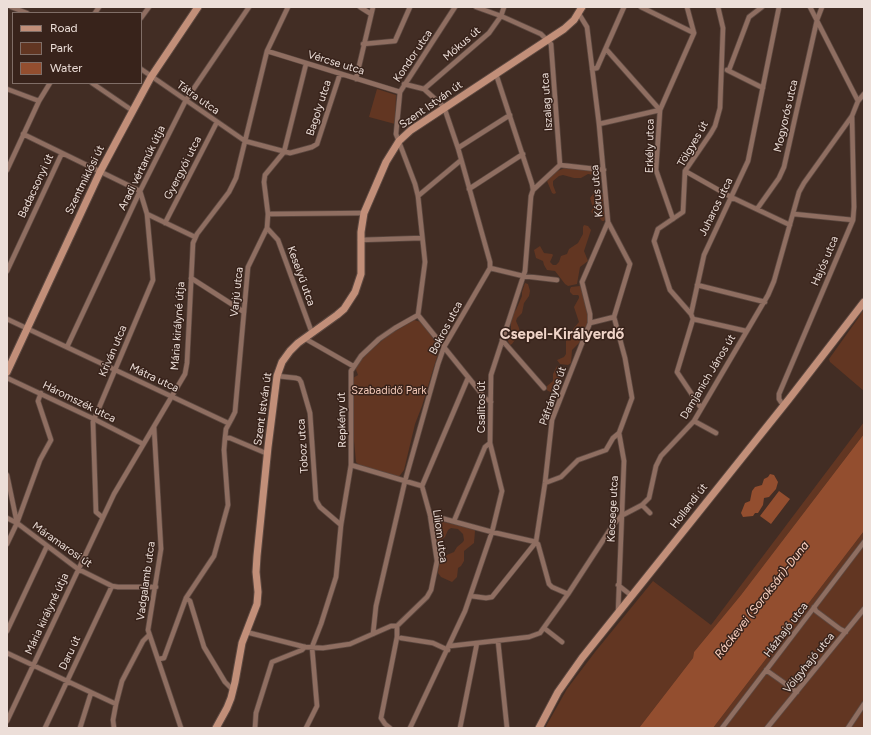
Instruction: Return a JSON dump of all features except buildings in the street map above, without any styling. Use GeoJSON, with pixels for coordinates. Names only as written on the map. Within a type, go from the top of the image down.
{"type":"FeatureCollection","features":[{"type":"Feature","properties":{"kind":"street"},"geometry":{"type":"LineString","coordinates":[[11,7],[24,12]]}},
{"type":"Feature","properties":{"kind":"street"},"geometry":{"type":"LineString","coordinates":[[142,17],[149,7]]}},
{"type":"Feature","properties":{"kind":"street","name":"Szentmiklósi út"},"geometry":{"type":"LineString","coordinates":[[7,372],[100,172],[151,77],[198,7]]}},
{"type":"Feature","properties":{"kind":"street","name":"Aradi vértanúk útja"},"geometry":{"type":"LineString","coordinates":[[67,347],[140,191],[186,100],[249,7]]}},
{"type":"Feature","properties":{"kind":"street","name":"Mária királyné útja"},"geometry":{"type":"LineString","coordinates":[[7,721],[102,517],[119,484],[183,378],[186,369],[192,249],[195,237],[233,185],[236,178],[267,51],[288,7]]}},
{"type":"Feature","properties":{"kind":"street"},"geometry":{"type":"LineString","coordinates":[[360,7],[371,14]]}},
{"type":"Feature","properties":{"kind":"street"},"geometry":{"type":"LineString","coordinates":[[356,79],[363,44],[373,7]]}},
{"type":"Feature","properties":{"kind":"street"},"geometry":{"type":"LineString","coordinates":[[363,44],[395,41],[410,7]]}},
{"type":"Feature","properties":{"kind":"street","name":"Kondor utca"},"geometry":{"type":"LineString","coordinates":[[399,142],[396,134],[400,92],[455,7]]}},
{"type":"Feature","properties":{"kind":"street"},"geometry":{"type":"LineString","coordinates":[[476,7],[501,16],[541,34],[548,40]]}},
{"type":"Feature","properties":{"kind":"street","name":"Mókus út"},"geometry":{"type":"LineString","coordinates":[[424,89],[490,33],[501,16],[504,7]]}},
{"type":"Feature","properties":{"kind":"street"},"geometry":{"type":"LineString","coordinates":[[592,69],[597,68],[624,7]]}},
{"type":"Feature","properties":{"kind":"street"},"geometry":{"type":"LineString","coordinates":[[641,7],[694,33]]}},
{"type":"Feature","properties":{"kind":"street"},"geometry":{"type":"LineString","coordinates":[[687,7],[694,33]]}},
{"type":"Feature","properties":{"kind":"street","name":"Tölgyes út"},"geometry":{"type":"LineString","coordinates":[[692,316],[670,290],[654,241],[658,229],[683,212],[685,172],[715,126],[721,100],[723,28],[718,7]]}},
{"type":"Feature","properties":{"kind":"street"},"geometry":{"type":"LineString","coordinates":[[728,70],[749,17],[762,7]]}},
{"type":"Feature","properties":{"kind":"street","name":"Juharos utca"},"geometry":{"type":"LineString","coordinates":[[701,408],[677,372],[692,316],[697,285],[706,247],[748,161],[780,7]]}},
{"type":"Feature","properties":{"kind":"street"},"geometry":{"type":"LineString","coordinates":[[810,7],[858,100]]}},
{"type":"Feature","properties":{"kind":"street","name":"Mogyorós utca"},"geometry":{"type":"LineString","coordinates":[[757,209],[779,178],[784,167],[817,20],[822,7]]}},
{"type":"Feature","properties":{"kind":"street","name":"Szent István út"},"geometry":{"type":"LineString","coordinates":[[216,728],[227,708],[233,690],[242,643],[258,597],[257,561],[277,376],[286,356],[294,346],[344,309],[355,292],[361,274],[360,240],[364,213],[383,167],[399,142],[411,130],[444,107],[569,25],[580,10]]}},
{"type":"Feature","properties":{"kind":"street","name":"Kórus utca"},"geometry":{"type":"LineString","coordinates":[[580,10],[586,27],[592,69],[604,170],[608,222],[630,264],[614,317]]}},
{"type":"Feature","properties":{"kind":"street","name":"Erkély utca"},"geometry":{"type":"LineString","coordinates":[[673,219],[657,173],[660,110],[694,33]]}},
{"type":"Feature","properties":{"kind":"street","name":"Iszalag utca"},"geometry":{"type":"LineString","coordinates":[[548,40],[552,47],[560,165]]}},
{"type":"Feature","properties":{"kind":"street"},"geometry":{"type":"LineString","coordinates":[[599,124],[660,110],[606,49]]}},
{"type":"Feature","properties":{"kind":"street","name":"Vércse utca"},"geometry":{"type":"LineString","coordinates":[[267,51],[400,92]]}},
{"type":"Feature","properties":{"kind":"street","name":"Varjú utca"},"geometry":{"type":"LineString","coordinates":[[159,659],[164,658],[186,598],[214,556],[228,504],[224,450],[225,438],[228,423],[234,412],[249,265],[268,228],[268,214],[264,182],[265,175],[284,152],[306,64]]}},
{"type":"Feature","properties":{"kind":"street"},"geometry":{"type":"LineString","coordinates":[[721,69],[728,70],[763,88]]}},
{"type":"Feature","properties":{"kind":"street","name":"Tátra utca"},"geometry":{"type":"LineString","coordinates":[[142,70],[245,141]]}},
{"type":"Feature","properties":{"kind":"street","name":"Bagoly utca"},"geometry":{"type":"LineString","coordinates":[[245,141],[290,153],[312,147],[317,144],[340,74]]}},
{"type":"Feature","properties":{"kind":"street","name":"Csalitos út"},"geometry":{"type":"LineString","coordinates":[[449,648],[471,596],[492,532],[502,491],[490,443],[491,375],[526,263],[533,190],[523,154],[496,74]]}},
{"type":"Feature","properties":{"kind":"street"},"geometry":{"type":"LineString","coordinates":[[7,170],[39,101],[49,84]]}},
{"type":"Feature","properties":{"kind":"street"},"geometry":{"type":"LineString","coordinates":[[94,84],[133,110]]}},
{"type":"Feature","properties":{"kind":"street"},"geometry":{"type":"LineString","coordinates":[[404,84],[424,89],[444,107],[458,148],[460,161],[490,262],[490,268],[523,276],[557,280]]}},
{"type":"Feature","properties":{"kind":"street"},"geometry":{"type":"LineString","coordinates":[[7,89],[39,101]]}},
{"type":"Feature","properties":{"kind":"street","name":"Damjanich János út"},"geometry":{"type":"LineString","coordinates":[[642,505],[649,498],[656,466],[661,456],[694,421],[746,331],[765,302],[774,281],[799,192],[852,116],[858,100],[864,94]]}},
{"type":"Feature","properties":{"kind":"street"},"geometry":{"type":"LineString","coordinates":[[458,148],[510,115]]}},
{"type":"Feature","properties":{"kind":"street","name":"Hajós utca"},"geometry":{"type":"LineString","coordinates":[[783,405],[779,399],[779,394],[852,220],[854,207],[852,116]]}},
{"type":"Feature","properties":{"kind":"street","name":"Gyergyói utca"},"geometry":{"type":"LineString","coordinates":[[165,223],[217,122]]}},
{"type":"Feature","properties":{"kind":"street"},"geometry":{"type":"LineString","coordinates":[[23,134],[140,191]]}},
{"type":"Feature","properties":{"kind":"street"},"geometry":{"type":"LineString","coordinates":[[399,142],[418,196],[425,268],[418,315],[468,378],[485,398],[491,402]]}},
{"type":"Feature","properties":{"kind":"street","name":"Badacsonyi út"},"geometry":{"type":"LineString","coordinates":[[7,271],[62,153]]}},
{"type":"Feature","properties":{"kind":"street"},"geometry":{"type":"LineString","coordinates":[[469,188],[523,154]]}},
{"type":"Feature","properties":{"kind":"street"},"geometry":{"type":"LineString","coordinates":[[418,196],[460,161]]}},
{"type":"Feature","properties":{"kind":"street"},"geometry":{"type":"LineString","coordinates":[[533,190],[560,165],[604,170]]}},
{"type":"Feature","properties":{"kind":"street"},"geometry":{"type":"LineString","coordinates":[[685,172],[731,197],[790,225]]}},
{"type":"Feature","properties":{"kind":"street","name":"Kriván utca"},"geometry":{"type":"LineString","coordinates":[[102,517],[96,512],[93,422],[153,280],[147,214],[140,191]]}},
{"type":"Feature","properties":{"kind":"street"},"geometry":{"type":"LineString","coordinates":[[268,214],[364,213]]}},
{"type":"Feature","properties":{"kind":"street"},"geometry":{"type":"LineString","coordinates":[[147,214],[195,237]]}},
{"type":"Feature","properties":{"kind":"street"},"geometry":{"type":"LineString","coordinates":[[794,214],[852,220]]}},
{"type":"Feature","properties":{"kind":"street","name":"Páfrányos út"},"geometry":{"type":"LineString","coordinates":[[471,596],[486,598],[492,597],[536,542],[545,483],[552,420],[590,323],[590,314],[582,282],[608,222]]}},
{"type":"Feature","properties":{"kind":"street","name":"Keselyű utca"},"geometry":{"type":"LineString","coordinates":[[268,228],[278,240],[312,333]]}},
{"type":"Feature","properties":{"kind":"street"},"geometry":{"type":"LineString","coordinates":[[360,240],[422,238]]}},
{"type":"Feature","properties":{"kind":"street","name":"Bokros utca"},"geometry":{"type":"LineString","coordinates":[[373,634],[376,606],[405,481],[438,364],[444,347],[490,268]]}},
{"type":"Feature","properties":{"kind":"street"},"geometry":{"type":"LineString","coordinates":[[191,278],[244,312]]}},
{"type":"Feature","properties":{"kind":"street"},"geometry":{"type":"LineString","coordinates":[[697,285],[765,302]]}},
{"type":"Feature","properties":{"kind":"street","name":"Hollandi út"},"geometry":{"type":"LineString","coordinates":[[539,728],[552,703],[571,673],[864,302]]}},
{"type":"Feature","properties":{"kind":"street"},"geometry":{"type":"LineString","coordinates":[[304,338],[353,366],[379,339],[418,315]]}},
{"type":"Feature","properties":{"kind":"street"},"geometry":{"type":"LineString","coordinates":[[692,316],[746,331]]}},
{"type":"Feature","properties":{"kind":"street"},"geometry":{"type":"LineString","coordinates":[[545,483],[561,477],[578,460],[606,450],[613,438],[619,433],[632,398],[625,358],[614,317],[590,323]]}},
{"type":"Feature","properties":{"kind":"street","name":"Mátra utca"},"geometry":{"type":"LineString","coordinates":[[7,319],[228,423]]}},
{"type":"Feature","properties":{"kind":"street"},"geometry":{"type":"LineString","coordinates":[[502,340],[544,388]]}},
{"type":"Feature","properties":{"kind":"street","name":"Repkény út"},"geometry":{"type":"LineString","coordinates":[[306,728],[317,706],[312,647],[336,577],[351,465],[350,376],[353,366]]}},
{"type":"Feature","properties":{"kind":"street","name":"Toboz utca"},"geometry":{"type":"LineString","coordinates":[[277,376],[296,378],[301,382],[310,413],[316,500],[320,507],[342,525]]}},
{"type":"Feature","properties":{"kind":"street","name":"Háromszék utca"},"geometry":{"type":"LineString","coordinates":[[7,378],[94,418],[143,444]]}},
{"type":"Feature","properties":{"kind":"street"},"geometry":{"type":"LineString","coordinates":[[351,465],[422,486],[468,378]]}},
{"type":"Feature","properties":{"kind":"street"},"geometry":{"type":"LineString","coordinates":[[7,544],[17,523],[40,460],[51,440],[38,401],[42,394]]}},
{"type":"Feature","properties":{"kind":"street"},"geometry":{"type":"LineString","coordinates":[[694,421],[716,433]]}},
{"type":"Feature","properties":{"kind":"street","name":"Vadgalamb utca"},"geometry":{"type":"LineString","coordinates":[[114,727],[113,720],[123,677],[143,641],[149,635],[148,630],[160,558],[162,537],[154,427]]}},
{"type":"Feature","properties":{"kind":"street","name":"Kecsege utca"},"geometry":{"type":"LineString","coordinates":[[618,614],[624,461],[619,433]]}},
{"type":"Feature","properties":{"kind":"street"},"geometry":{"type":"LineString","coordinates":[[225,438],[230,438],[268,454]]}},
{"type":"Feature","properties":{"kind":"street"},"geometry":{"type":"LineString","coordinates":[[454,521],[485,447],[490,443]]}},
{"type":"Feature","properties":{"kind":"street"},"geometry":{"type":"LineString","coordinates":[[7,475],[17,523]]}},
{"type":"Feature","properties":{"kind":"street","name":"Liliom utca"},"geometry":{"type":"LineString","coordinates":[[305,647],[350,644],[391,626],[396,626],[427,597],[431,590],[437,561],[430,515],[422,486]]}},
{"type":"Feature","properties":{"kind":"street"},"geometry":{"type":"LineString","coordinates":[[401,638],[449,648],[533,636],[544,628],[613,525],[621,516],[642,505],[650,513]]}},
{"type":"Feature","properties":{"kind":"street"},"geometry":{"type":"LineString","coordinates":[[430,515],[536,542],[538,544],[549,584],[568,594]]}},
{"type":"Feature","properties":{"kind":"street","name":"Máramarosi út"},"geometry":{"type":"LineString","coordinates":[[7,518],[17,523],[78,570],[112,586],[118,588],[156,587]]}},
{"type":"Feature","properties":{"kind":"street","name":"Házhajó utca"},"geometry":{"type":"LineString","coordinates":[[722,728],[864,542]]}},
{"type":"Feature","properties":{"kind":"street"},"geometry":{"type":"LineString","coordinates":[[7,631],[47,546]]}},
{"type":"Feature","properties":{"kind":"street"},"geometry":{"type":"LineString","coordinates":[[618,585],[632,596]]}},
{"type":"Feature","properties":{"kind":"street","name":"Daru út"},"geometry":{"type":"LineString","coordinates":[[45,728],[112,586]]}},
{"type":"Feature","properties":{"kind":"street"},"geometry":{"type":"LineString","coordinates":[[186,598],[190,601],[204,647],[225,682],[233,690]]}},
{"type":"Feature","properties":{"kind":"street"},"geometry":{"type":"LineString","coordinates":[[814,607],[816,611],[846,632]]}},
{"type":"Feature","properties":{"kind":"street","name":"Völgyhajó utca"},"geometry":{"type":"LineString","coordinates":[[767,728],[864,609]]}},
{"type":"Feature","properties":{"kind":"street"},"geometry":{"type":"LineString","coordinates":[[390,728],[381,718],[397,636],[396,626]]}},
{"type":"Feature","properties":{"kind":"street"},"geometry":{"type":"LineString","coordinates":[[544,628],[562,642]]}},
{"type":"Feature","properties":{"kind":"street"},"geometry":{"type":"LineString","coordinates":[[246,632],[305,647]]}},
{"type":"Feature","properties":{"kind":"street"},"geometry":{"type":"LineString","coordinates":[[149,635],[159,659],[181,728]]}},
{"type":"Feature","properties":{"kind":"street"},"geometry":{"type":"LineString","coordinates":[[498,641],[507,728]]}},
{"type":"Feature","properties":{"kind":"street"},"geometry":{"type":"LineString","coordinates":[[460,728],[477,643]]}},
{"type":"Feature","properties":{"kind":"street"},"geometry":{"type":"LineString","coordinates":[[255,728],[256,713],[272,662],[302,650],[305,647]]}},
{"type":"Feature","properties":{"kind":"street"},"geometry":{"type":"LineString","coordinates":[[410,728],[449,648]]}},
{"type":"Feature","properties":{"kind":"street"},"geometry":{"type":"LineString","coordinates":[[7,653],[116,704]]}},
{"type":"Feature","properties":{"kind":"street"},"geometry":{"type":"LineString","coordinates":[[766,670],[797,692]]}},
{"type":"Feature","properties":{"kind":"street"},"geometry":{"type":"LineString","coordinates":[[80,728],[91,693]]}},
{"type":"Feature","properties":{"kind":"street"},"geometry":{"type":"LineString","coordinates":[[848,728],[864,704]]}},
{"type":"Feature","properties":{"kind":"green space"},"geometry":{"type":"Polygon","coordinates":[[[377,89],[396,95],[395,124],[369,117],[377,89]]]}},
{"type":"Feature","properties":{"kind":"green space"},"geometry":{"type":"Polygon","coordinates":[[[567,167],[594,170],[599,173],[601,178],[588,174],[581,178],[563,175],[559,176],[553,181],[556,193],[552,193],[547,181],[549,176],[567,167]]]}},
{"type":"Feature","properties":{"kind":"green space"},"geometry":{"type":"Polygon","coordinates":[[[598,191],[603,194],[604,199],[606,218],[604,221],[591,212],[593,208],[590,198],[595,192],[598,191]]]}},
{"type":"Feature","properties":{"kind":"green space"},"geometry":{"type":"Polygon","coordinates":[[[584,225],[588,226],[591,230],[584,251],[588,261],[580,267],[577,284],[568,286],[555,271],[547,270],[543,261],[536,258],[534,250],[540,246],[544,253],[552,254],[553,255],[550,262],[553,265],[556,265],[561,256],[567,254],[569,249],[578,243],[583,234],[584,225]]]}},
{"type":"Feature","properties":{"kind":"green space"},"geometry":{"type":"Polygon","coordinates":[[[525,283],[528,284],[530,291],[529,296],[524,303],[522,313],[516,321],[520,333],[510,345],[508,341],[511,330],[511,318],[522,296],[525,283]]]}},
{"type":"Feature","properties":{"kind":"green space"},"geometry":{"type":"Polygon","coordinates":[[[571,287],[582,287],[588,311],[587,325],[580,342],[572,350],[571,363],[568,365],[560,364],[557,360],[564,357],[566,354],[566,341],[579,322],[574,307],[579,296],[573,295],[570,292],[570,289],[571,287]]]}},
{"type":"Feature","properties":{"kind":"green space"},"geometry":{"type":"Polygon","coordinates":[[[864,308],[864,391],[830,362],[829,359],[864,308]]]}},
{"type":"Feature","properties":{"kind":"green space","name":"Szabadidő Park"},"geometry":{"type":"Polygon","coordinates":[[[414,320],[421,322],[438,345],[439,350],[415,424],[404,470],[398,478],[359,465],[356,462],[352,419],[354,407],[352,400],[353,378],[358,375],[355,367],[359,361],[387,336],[414,320]]]}},
{"type":"Feature","properties":{"kind":"green space"},"geometry":{"type":"Polygon","coordinates":[[[557,366],[564,370],[564,373],[555,384],[551,392],[546,389],[547,386],[553,381],[553,374],[557,366]]]}},
{"type":"Feature","properties":{"kind":"green space"},"geometry":{"type":"Polygon","coordinates":[[[864,422],[864,434],[741,595],[694,652],[693,658],[639,728],[545,728],[567,689],[653,581],[711,625],[864,422]]]}},
{"type":"Feature","properties":{"kind":"green space"},"geometry":{"type":"Polygon","coordinates":[[[435,520],[474,529],[475,531],[474,543],[464,551],[464,561],[458,568],[457,577],[452,582],[441,577],[438,573],[439,562],[442,557],[454,552],[463,542],[463,534],[458,529],[451,528],[441,540],[441,545],[438,547],[436,545],[433,527],[435,520]]]}},
{"type":"Feature","properties":{"kind":"green space"},"geometry":{"type":"Polygon","coordinates":[[[864,531],[864,728],[713,728],[864,531]]]}},
{"type":"Feature","properties":{"kind":"water","name":"Ráckevei (Soroksári)-Duna"},"geometry":{"type":"Polygon","coordinates":[[[864,434],[864,531],[713,728],[639,728],[693,658],[694,652],[741,595],[864,434]]]}},
{"type":"Feature","properties":{"kind":"water"},"geometry":{"type":"Polygon","coordinates":[[[770,474],[774,475],[778,482],[776,489],[769,497],[764,498],[763,505],[758,513],[755,513],[753,516],[743,517],[741,513],[745,503],[750,501],[752,491],[755,487],[762,485],[764,479],[770,474]]]}},
{"type":"Feature","properties":{"kind":"water"},"geometry":{"type":"Polygon","coordinates":[[[779,491],[790,499],[771,524],[760,516],[779,491]]]}},
{"type":"Feature","properties":{"kind":"district","name":"Csepel-Királyerdő"},"geometry":{"type":"Point","coordinates":[562,335]}}]}
